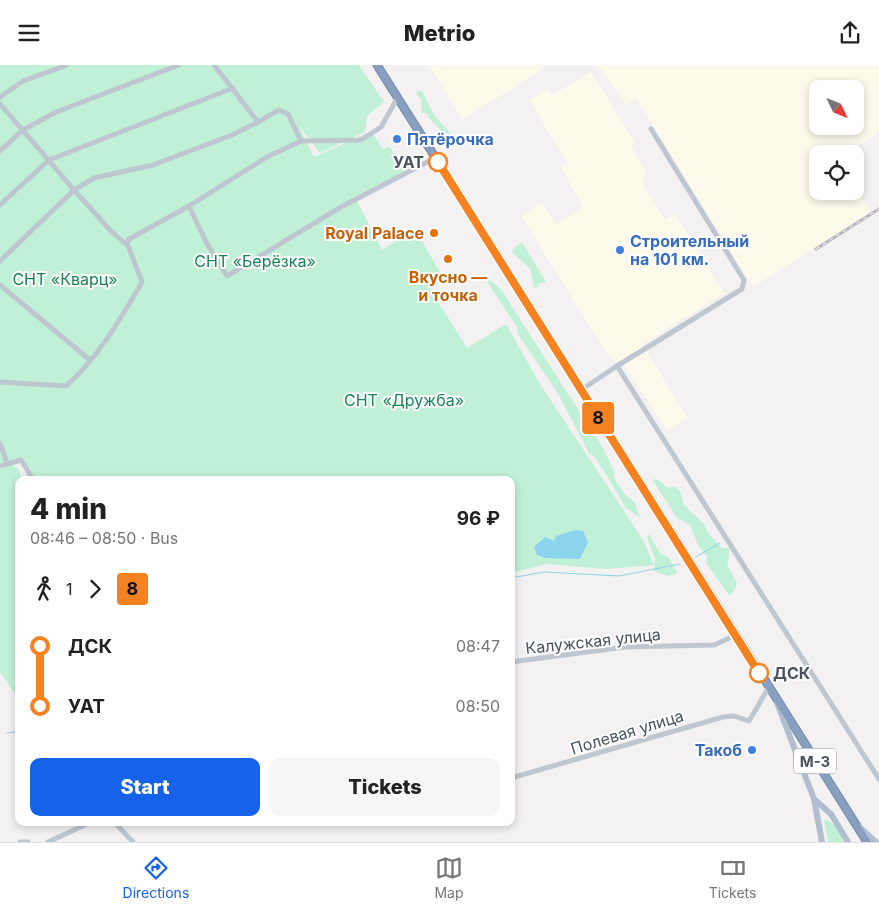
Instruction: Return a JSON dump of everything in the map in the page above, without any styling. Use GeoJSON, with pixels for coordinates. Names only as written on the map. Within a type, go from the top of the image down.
{"type":"FeatureCollection","features":[{"type":"Feature","properties":{"kind":"highway","name":"М-3"},"geometry":{"type":"LineString","coordinates":[[377,65],[867,842]]}},
{"type":"Feature","properties":{"kind":"main road"},"geometry":{"type":"LineString","coordinates":[[775,698],[814,799],[822,842]]}},
{"type":"Feature","properties":{"kind":"main road"},"geometry":{"type":"LineString","coordinates":[[814,799],[831,814],[848,842]]}},
{"type":"Feature","properties":{"kind":"main road"},"geometry":{"type":"LineString","coordinates":[[855,823],[876,842]]}},
{"type":"Feature","properties":{"kind":"street"},"geometry":{"type":"LineString","coordinates":[[0,97],[23,81],[67,65]]}},
{"type":"Feature","properties":{"kind":"street"},"geometry":{"type":"LineString","coordinates":[[0,151],[23,130],[56,112],[179,65]]}},
{"type":"Feature","properties":{"kind":"street"},"geometry":{"type":"LineString","coordinates":[[214,65],[258,122]]}},
{"type":"Feature","properties":{"kind":"street"},"geometry":{"type":"LineString","coordinates":[[0,205],[49,160],[233,88]]}},
{"type":"Feature","properties":{"kind":"street"},"geometry":{"type":"LineString","coordinates":[[0,383],[66,385],[82,372],[122,315],[142,282],[127,243],[129,239],[189,206],[267,157],[300,141],[361,140],[381,127],[398,97]]}},
{"type":"Feature","properties":{"kind":"street"},"geometry":{"type":"LineString","coordinates":[[0,104],[74,190],[111,231],[129,247]]}},
{"type":"Feature","properties":{"kind":"street"},"geometry":{"type":"LineString","coordinates":[[0,261],[74,190],[94,178],[153,165],[232,135],[279,111],[288,114],[300,141]]}},
{"type":"Feature","properties":{"kind":"street"},"geometry":{"type":"LineString","coordinates":[[581,389],[742,289],[744,280],[650,129]]}},
{"type":"Feature","properties":{"kind":"street"},"geometry":{"type":"LineString","coordinates":[[189,206],[206,242],[227,276],[341,207],[435,158]]}},
{"type":"Feature","properties":{"kind":"street"},"geometry":{"type":"LineString","coordinates":[[0,285],[90,360]]}},
{"type":"Feature","properties":{"kind":"street"},"geometry":{"type":"LineString","coordinates":[[617,366],[879,779]]}},
{"type":"Feature","properties":{"kind":"street"},"geometry":{"type":"LineString","coordinates":[[0,443],[7,463]]}},
{"type":"Feature","properties":{"kind":"street"},"geometry":{"type":"LineString","coordinates":[[0,466],[21,459],[30,476]]}},
{"type":"Feature","properties":{"kind":"street","name":"Калужская улица"},"geometry":{"type":"LineString","coordinates":[[515,661],[626,647],[714,645],[736,635]]}},
{"type":"Feature","properties":{"kind":"street","name":"Полевая улица"},"geometry":{"type":"LineString","coordinates":[[515,777],[723,717],[734,716],[750,721],[769,687]]}},
{"type":"Feature","properties":{"kind":"street"},"geometry":{"type":"LineString","coordinates":[[48,842],[82,826]]}},
{"type":"Feature","properties":{"kind":"street"},"geometry":{"type":"LineString","coordinates":[[118,826],[133,842]]}},
{"type":"Feature","properties":{"kind":"street"},"geometry":{"type":"LineString","coordinates":[[20,842],[28,842]]}},
{"type":"Feature","properties":{"kind":"shaded area"},"geometry":{"type":"Polygon","coordinates":[[[429,65],[545,65],[538,73],[462,119],[429,65]]]}},
{"type":"Feature","properties":{"kind":"shaded area"},"geometry":{"type":"Polygon","coordinates":[[[595,65],[879,65],[879,132],[859,145],[809,145],[809,200],[863,200],[871,212],[753,287],[636,98],[626,105],[600,68],[595,65]]]}},
{"type":"Feature","properties":{"kind":"shaded area","name":"Строительный на 101 км."},"geometry":{"type":"Polygon","coordinates":[[[591,72],[635,142],[631,146],[647,172],[641,181],[665,219],[675,214],[725,293],[642,344],[688,418],[667,431],[625,366],[608,356],[521,216],[542,203],[556,224],[583,207],[561,167],[567,163],[529,100],[548,89],[552,95],[591,72]]]}},
{"type":"Feature","properties":{"kind":"green space"},"geometry":{"type":"Polygon","coordinates":[[[0,65],[359,65],[384,102],[367,116],[365,132],[320,153],[299,126],[314,157],[372,131],[382,149],[390,147],[404,172],[355,197],[382,250],[415,229],[444,279],[430,289],[467,348],[506,324],[540,384],[643,540],[654,565],[606,569],[546,564],[515,572],[515,476],[26,476],[24,461],[0,468],[0,65]]]}},
{"type":"Feature","properties":{"kind":"green space"},"geometry":{"type":"Polygon","coordinates":[[[418,91],[422,91],[434,115],[459,143],[457,146],[448,140],[427,114],[422,113],[421,99],[416,94],[418,91]]]}},
{"type":"Feature","properties":{"kind":"green space"},"geometry":{"type":"Polygon","coordinates":[[[522,242],[546,282],[539,283],[534,288],[530,268],[512,250],[522,242]]]}},
{"type":"Feature","properties":{"kind":"green space"},"geometry":{"type":"Polygon","coordinates":[[[488,279],[500,288],[603,448],[614,471],[614,478],[624,493],[635,503],[640,518],[626,508],[596,458],[589,453],[557,392],[518,334],[517,327],[488,283],[488,279]]]}},
{"type":"Feature","properties":{"kind":"green space"},"geometry":{"type":"Polygon","coordinates":[[[11,464],[19,469],[21,476],[15,476],[15,694],[0,672],[0,469],[11,464]]]}},
{"type":"Feature","properties":{"kind":"green space"},"geometry":{"type":"Polygon","coordinates":[[[652,479],[658,480],[668,488],[675,487],[680,491],[684,505],[705,525],[707,532],[722,548],[729,548],[727,564],[737,583],[735,590],[729,595],[706,563],[707,556],[698,545],[690,525],[677,518],[652,479]]]}},
{"type":"Feature","properties":{"kind":"green space"},"geometry":{"type":"Polygon","coordinates":[[[649,534],[660,553],[669,558],[677,572],[675,574],[668,576],[654,571],[655,559],[647,537],[649,534]]]}},
{"type":"Feature","properties":{"kind":"green space"},"geometry":{"type":"Polygon","coordinates":[[[824,820],[834,825],[846,842],[828,842],[824,820]]]}},
{"type":"Feature","properties":{"kind":"water"},"geometry":{"type":"Polygon","coordinates":[[[575,530],[583,531],[588,542],[580,559],[546,558],[537,555],[534,547],[545,537],[554,541],[556,536],[575,530]]]}},
{"type":"Feature","properties":{"kind":"waterway"},"geometry":{"type":"LineString","coordinates":[[696,557],[720,543]]}},
{"type":"Feature","properties":{"kind":"waterway"},"geometry":{"type":"LineString","coordinates":[[515,577],[544,572],[619,576],[680,564]]}},
{"type":"Feature","properties":{"kind":"waterway"},"geometry":{"type":"LineString","coordinates":[[7,733],[15,732]]}},
{"type":"Feature","properties":{"kind":"railway"},"geometry":{"type":"LineString","coordinates":[[816,249],[879,209]]}},
{"type":"Feature","properties":{"kind":"bus line","name":"8"},"geometry":{"type":"LineString","coordinates":[[438,162],[759,673]]}},
{"type":"Feature","properties":{"kind":"place","name":"Пятёрочка"},"geometry":{"type":"Point","coordinates":[397,139]}},
{"type":"Feature","properties":{"kind":"place","name":"УАТ"},"geometry":{"type":"Point","coordinates":[438,162]}},
{"type":"Feature","properties":{"kind":"place","name":"Royal Palace"},"geometry":{"type":"Point","coordinates":[434,233]}},
{"type":"Feature","properties":{"kind":"place","name":"Строительный на 101 км."},"geometry":{"type":"Point","coordinates":[620,250]}},
{"type":"Feature","properties":{"kind":"place","name":"Вкусно — и точка"},"geometry":{"type":"Point","coordinates":[448,259]}},
{"type":"Feature","properties":{"kind":"place","name":"ДСК"},"geometry":{"type":"Point","coordinates":[759,673]}},
{"type":"Feature","properties":{"kind":"place","name":"Такоб"},"geometry":{"type":"Point","coordinates":[752,750]}},
{"type":"Feature","properties":{"kind":"park label","name":"СНТ «Берёзка»"},"geometry":{"type":"Point","coordinates":[255,261]}},
{"type":"Feature","properties":{"kind":"park label","name":"СНТ «Кварц»"},"geometry":{"type":"Point","coordinates":[65,279]}},
{"type":"Feature","properties":{"kind":"park label","name":"СНТ «Дружба»"},"geometry":{"type":"Point","coordinates":[404,400]}}]}
